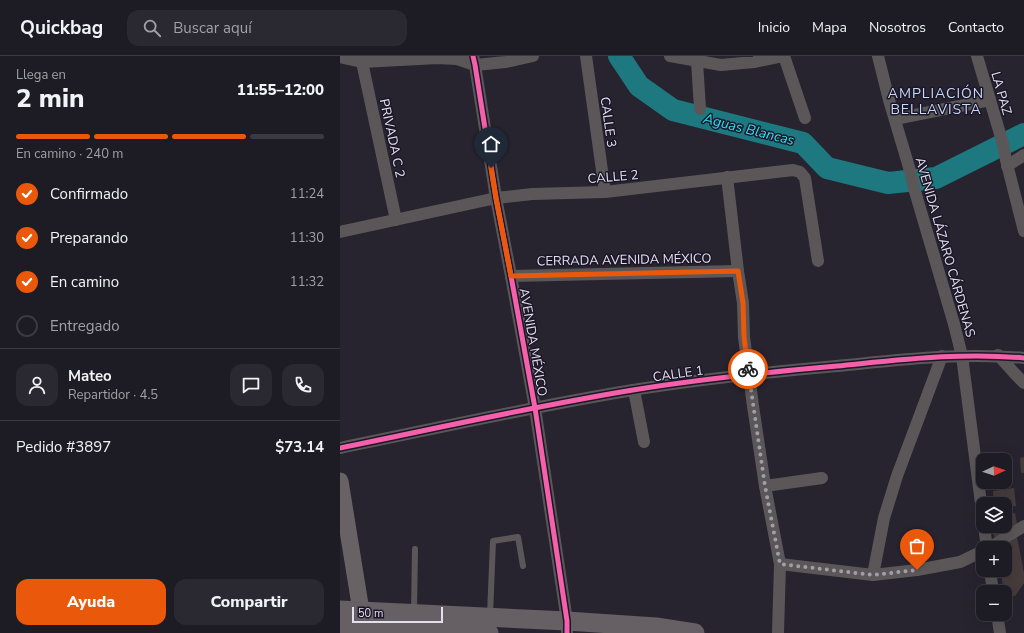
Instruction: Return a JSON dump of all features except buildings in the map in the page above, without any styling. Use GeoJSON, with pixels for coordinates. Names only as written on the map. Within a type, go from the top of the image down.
{"type":"FeatureCollection","features":[{"type":"Feature","properties":{"kind":"main road"},"geometry":{"type":"LineString","coordinates":[[340,610],[362,618],[490,628],[656,627],[696,633]]}},
{"type":"Feature","properties":{"kind":"main road"},"geometry":{"type":"LineString","coordinates":[[340,624],[362,618]]}},
{"type":"Feature","properties":{"kind":"street"},"geometry":{"type":"LineString","coordinates":[[340,57],[362,62],[438,58],[506,62],[533,56]]}},
{"type":"Feature","properties":{"kind":"street","name":"CALLE 3"},"geometry":{"type":"LineString","coordinates":[[586,56],[605,192]]}},
{"type":"Feature","properties":{"kind":"street"},"geometry":{"type":"LineString","coordinates":[[674,56],[721,65],[754,62],[784,56],[805,118]]}},
{"type":"Feature","properties":{"kind":"street","name":"AVENIDA LÁZARO CÁRDENAS"},"geometry":{"type":"LineString","coordinates":[[878,56],[962,356],[980,497]]}},
{"type":"Feature","properties":{"kind":"street","name":"LA PAZ"},"geometry":{"type":"LineString","coordinates":[[977,56],[1003,144],[1006,163],[1024,231]]}},
{"type":"Feature","properties":{"kind":"street","name":"AVENIDA MÉXICO"},"geometry":{"type":"LineString","coordinates":[[474,61],[496,198],[535,408],[567,627]]}},
{"type":"Feature","properties":{"kind":"street"},"geometry":{"type":"LineString","coordinates":[[697,61],[700,109]]}},
{"type":"Feature","properties":{"kind":"street","name":"PRIVADA C 2"},"geometry":{"type":"LineString","coordinates":[[362,62],[396,220]]}},
{"type":"Feature","properties":{"kind":"street"},"geometry":{"type":"LineString","coordinates":[[895,119],[990,100]]}},
{"type":"Feature","properties":{"kind":"street"},"geometry":{"type":"LineString","coordinates":[[1006,163],[1024,155]]}},
{"type":"Feature","properties":{"kind":"street","name":"CALLE 2"},"geometry":{"type":"LineString","coordinates":[[340,232],[496,198],[532,194],[605,192],[793,170],[800,172],[805,178],[818,261]]}},
{"type":"Feature","properties":{"kind":"street"},"geometry":{"type":"LineString","coordinates":[[727,177],[743,303],[744,337],[749,374],[765,486],[780,564],[778,633]]}},
{"type":"Feature","properties":{"kind":"street","name":"CERRADA AVENIDA MÉXICO"},"geometry":{"type":"LineString","coordinates":[[511,276],[738,271]]}},
{"type":"Feature","properties":{"kind":"street"},"geometry":{"type":"LineString","coordinates":[[998,355],[1024,382]]}},
{"type":"Feature","properties":{"kind":"street","name":"CALLE 1"},"geometry":{"type":"LineString","coordinates":[[340,448],[535,408],[634,390],[749,374],[942,356],[998,355],[1024,358]]}},
{"type":"Feature","properties":{"kind":"street"},"geometry":{"type":"LineString","coordinates":[[873,575],[884,518],[897,476],[942,356]]}},
{"type":"Feature","properties":{"kind":"street"},"geometry":{"type":"LineString","coordinates":[[634,390],[644,442]]}},
{"type":"Feature","properties":{"kind":"street"},"geometry":{"type":"LineString","coordinates":[[765,486],[822,478]]}},
{"type":"Feature","properties":{"kind":"street"},"geometry":{"type":"LineString","coordinates":[[340,481],[362,618]]}},
{"type":"Feature","properties":{"kind":"street"},"geometry":{"type":"LineString","coordinates":[[999,541],[1024,526]]}},
{"type":"Feature","properties":{"kind":"street"},"geometry":{"type":"LineString","coordinates":[[780,564],[873,575],[917,570],[960,562],[976,554]]}},
{"type":"Feature","properties":{"kind":"street"},"geometry":{"type":"LineString","coordinates":[[998,621],[1000,633]]}},
{"type":"Feature","properties":{"kind":"lane"},"geometry":{"type":"LineString","coordinates":[[490,628],[493,541],[518,537],[523,566]]}},
{"type":"Feature","properties":{"kind":"lane"},"geometry":{"type":"LineString","coordinates":[[414,621],[415,549]]}},
{"type":"Feature","properties":{"kind":"waterway","name":"Aguas Blancas"},"geometry":{"type":"LineString","coordinates":[[619,56],[639,86],[673,110],[803,143],[827,168],[888,183],[936,178],[1024,134]]}},
{"type":"Feature","properties":{"kind":"cycle path"},"geometry":{"type":"LineString","coordinates":[[473,56],[496,198],[535,408],[567,621],[567,633]]}},
{"type":"Feature","properties":{"kind":"cycle path"},"geometry":{"type":"LineString","coordinates":[[340,448],[560,403],[684,382],[884,361],[953,356],[1000,356],[1024,358]]}},
{"type":"Feature","properties":{"kind":"way so far"},"geometry":{"type":"LineString","coordinates":[[748,369],[765,486],[780,564],[873,575],[917,570]]}},
{"type":"Feature","properties":{"kind":"district","name":"AMPLIACIÓN BELLAVISTA"},"geometry":{"type":"Point","coordinates":[936,102]}},
{"type":"Feature","properties":{"kind":"route"},"geometry":{"type":"LineString","coordinates":[[491,168],[511,276],[738,271],[743,303],[744,337],[748,369]]}}]}
